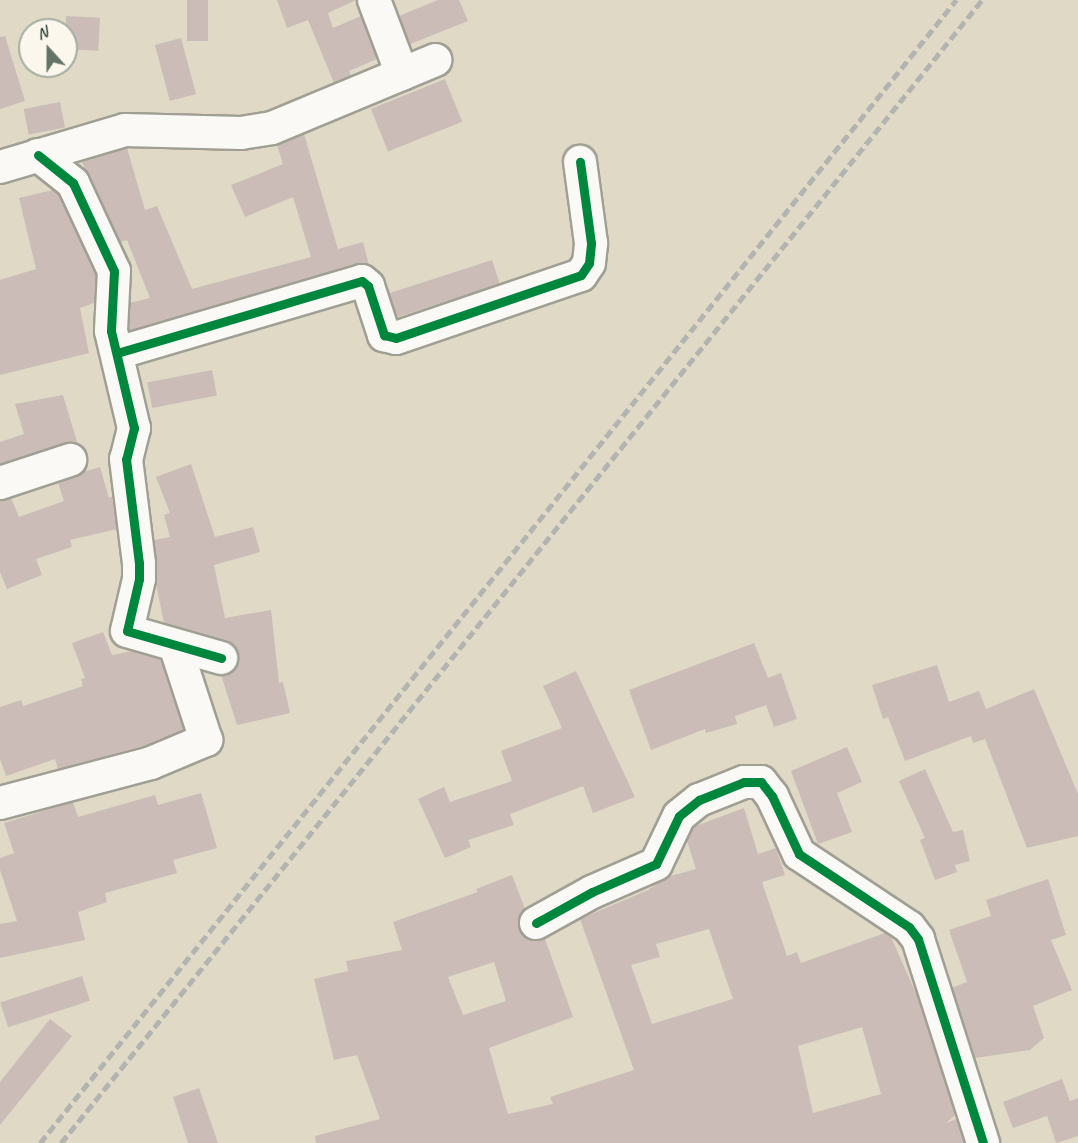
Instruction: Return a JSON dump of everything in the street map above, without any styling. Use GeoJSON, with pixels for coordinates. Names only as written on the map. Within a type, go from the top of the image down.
{"type":"FeatureCollection","features":[{"type":"Feature","properties":{"kind":"street"},"geometry":{"type":"LineString","coordinates":[[375,0],[402,74]]}},
{"type":"Feature","properties":{"kind":"street"},"geometry":{"type":"LineString","coordinates":[[0,167],[125,130],[241,133],[272,128],[435,60]]}},
{"type":"Feature","properties":{"kind":"street"},"geometry":{"type":"LineString","coordinates":[[38,155],[73,183],[114,271],[110,317],[134,428],[126,467],[139,563],[136,598],[126,626],[130,633],[176,648],[221,658]]}},
{"type":"Feature","properties":{"kind":"street"},"geometry":{"type":"LineString","coordinates":[[117,353],[362,281],[368,286],[384,335],[396,338],[581,275],[589,263],[591,243],[580,162]]}},
{"type":"Feature","properties":{"kind":"street"},"geometry":{"type":"LineString","coordinates":[[0,483],[69,460]]}},
{"type":"Feature","properties":{"kind":"street"},"geometry":{"type":"LineString","coordinates":[[0,803],[112,771],[151,763],[206,740],[176,648]]}},
{"type":"Feature","properties":{"kind":"street"},"geometry":{"type":"LineString","coordinates":[[536,923],[592,892],[656,864],[679,816],[699,800],[744,782],[761,783],[772,796],[799,854],[909,927],[918,939],[983,1143]]}},
{"type":"Feature","properties":{"kind":"building"},"geometry":{"type":"Polygon","coordinates":[[[187,0],[208,0],[208,41],[187,41],[187,0]]]}},
{"type":"Feature","properties":{"kind":"building"},"geometry":{"type":"Polygon","coordinates":[[[277,0],[356,0],[328,13],[333,28],[361,16],[377,59],[349,71],[351,76],[334,83],[308,20],[287,28],[277,0]]]}},
{"type":"Feature","properties":{"kind":"building"},"geometry":{"type":"Polygon","coordinates":[[[438,0],[459,0],[468,21],[410,44],[399,16],[438,0]]]}},
{"type":"Feature","properties":{"kind":"building"},"geometry":{"type":"Polygon","coordinates":[[[66,16],[100,18],[98,51],[78,50],[78,18],[66,18],[66,16]]]}},
{"type":"Feature","properties":{"kind":"building"},"geometry":{"type":"Polygon","coordinates":[[[5,36],[25,101],[0,109],[0,37],[5,36]]]}},
{"type":"Feature","properties":{"kind":"building"},"geometry":{"type":"Polygon","coordinates":[[[181,38],[196,94],[170,101],[155,45],[181,38]]]}},
{"type":"Feature","properties":{"kind":"building"},"geometry":{"type":"Polygon","coordinates":[[[445,79],[462,122],[388,152],[371,109],[445,79]]]}},
{"type":"Feature","properties":{"kind":"building"},"geometry":{"type":"Polygon","coordinates":[[[60,102],[65,128],[29,135],[24,109],[60,102]]]}},
{"type":"Feature","properties":{"kind":"building"},"geometry":{"type":"Polygon","coordinates":[[[304,134],[338,249],[363,242],[369,265],[357,264],[129,331],[130,303],[150,298],[127,240],[120,242],[82,162],[127,148],[145,210],[157,206],[192,289],[311,257],[293,197],[245,217],[231,185],[283,164],[277,145],[304,134]]]}},
{"type":"Feature","properties":{"kind":"building"},"geometry":{"type":"Polygon","coordinates":[[[53,190],[58,194],[96,275],[94,303],[80,308],[89,353],[0,375],[0,280],[36,269],[19,198],[53,190]]]}},
{"type":"Feature","properties":{"kind":"building"},"geometry":{"type":"Polygon","coordinates":[[[492,260],[500,284],[397,317],[389,293],[492,260]]]}},
{"type":"Feature","properties":{"kind":"building"},"geometry":{"type":"Polygon","coordinates":[[[212,370],[217,396],[152,408],[147,383],[212,370]]]}},
{"type":"Feature","properties":{"kind":"building"},"geometry":{"type":"Polygon","coordinates":[[[63,395],[78,445],[64,443],[0,464],[0,442],[24,434],[15,404],[63,395]]]}},
{"type":"Feature","properties":{"kind":"building"},"geometry":{"type":"Polygon","coordinates":[[[191,464],[215,537],[253,527],[260,552],[214,565],[225,618],[271,610],[279,683],[283,682],[290,713],[237,725],[221,675],[233,671],[238,664],[234,646],[164,623],[156,584],[154,540],[170,537],[164,515],[170,513],[156,477],[191,464]]]}},
{"type":"Feature","properties":{"kind":"building"},"geometry":{"type":"Polygon","coordinates":[[[100,467],[109,498],[112,497],[117,529],[70,540],[72,547],[36,559],[42,575],[7,589],[0,572],[0,500],[11,498],[19,517],[64,501],[58,483],[76,477],[86,468],[87,471],[100,467]]]}},
{"type":"Feature","properties":{"kind":"building"},"geometry":{"type":"Polygon","coordinates":[[[103,632],[112,655],[132,651],[161,659],[184,730],[150,744],[58,769],[55,759],[6,776],[0,759],[0,707],[21,700],[23,706],[83,686],[81,679],[85,678],[72,643],[103,632]]]}},
{"type":"Feature","properties":{"kind":"building"},"geometry":{"type":"Polygon","coordinates":[[[754,643],[768,678],[781,673],[797,719],[774,727],[766,705],[735,716],[737,724],[706,733],[705,729],[651,750],[629,690],[754,643]]]}},
{"type":"Feature","properties":{"kind":"building"},"geometry":{"type":"Polygon","coordinates":[[[937,665],[949,702],[979,691],[986,709],[1034,689],[1078,794],[1078,836],[1027,848],[985,739],[973,743],[971,736],[905,761],[888,717],[883,719],[872,685],[937,665]]]}},
{"type":"Feature","properties":{"kind":"building"},"geometry":{"type":"Polygon","coordinates":[[[576,671],[635,797],[593,813],[583,786],[510,814],[514,825],[468,840],[471,847],[445,858],[418,799],[444,787],[450,802],[512,781],[501,751],[562,728],[543,686],[576,671]]]}},
{"type":"Feature","properties":{"kind":"building"},"geometry":{"type":"Polygon","coordinates":[[[847,747],[862,782],[837,793],[852,832],[818,844],[791,771],[847,747]]]}},
{"type":"Feature","properties":{"kind":"building"},"geometry":{"type":"Polygon","coordinates":[[[925,769],[953,832],[963,830],[970,861],[955,865],[957,872],[935,880],[920,840],[925,838],[899,781],[925,769]]]}},
{"type":"Feature","properties":{"kind":"building"},"geometry":{"type":"Polygon","coordinates":[[[201,793],[217,848],[173,860],[177,873],[105,893],[107,902],[78,912],[85,940],[0,958],[0,924],[17,921],[0,870],[0,858],[14,853],[4,823],[73,802],[78,817],[155,795],[158,805],[201,793]]]}},
{"type":"Feature","properties":{"kind":"building"},"geometry":{"type":"Polygon","coordinates":[[[744,808],[758,854],[776,848],[785,875],[762,882],[787,956],[797,952],[801,963],[885,933],[891,937],[918,998],[955,1115],[946,1123],[957,1119],[964,1143],[316,1143],[315,1136],[380,1119],[357,1055],[334,1060],[314,979],[348,971],[346,961],[402,950],[393,922],[478,892],[476,889],[512,875],[525,909],[518,922],[520,931],[527,939],[545,939],[573,1017],[489,1048],[508,1114],[553,1104],[550,1097],[634,1070],[580,919],[648,890],[667,877],[696,869],[687,841],[693,827],[744,808]],[[709,929],[656,944],[660,957],[631,965],[652,1024],[733,999],[709,929]],[[494,962],[448,977],[463,1015],[506,1001],[494,962]],[[862,1027],[798,1046],[813,1113],[881,1094],[862,1027]]]}},
{"type":"Feature","properties":{"kind":"building"},"geometry":{"type":"Polygon","coordinates":[[[1048,879],[1066,935],[1051,940],[1072,990],[1033,1006],[1044,1038],[1030,1050],[975,1058],[952,988],[967,982],[949,930],[991,916],[986,900],[1048,879]]]}},
{"type":"Feature","properties":{"kind":"building"},"geometry":{"type":"Polygon","coordinates":[[[82,976],[90,1001],[8,1027],[0,1003],[82,976]]]}},
{"type":"Feature","properties":{"kind":"building"},"geometry":{"type":"Polygon","coordinates":[[[50,1019],[72,1036],[0,1125],[0,1082],[50,1019]]]}},
{"type":"Feature","properties":{"kind":"building"},"geometry":{"type":"Polygon","coordinates":[[[1062,1079],[1070,1101],[1078,1098],[1078,1136],[1056,1143],[1047,1116],[1013,1128],[1003,1102],[1062,1079]]]}},
{"type":"Feature","properties":{"kind":"building"},"geometry":{"type":"Polygon","coordinates":[[[199,1088],[218,1143],[188,1143],[173,1097],[199,1088]]]}},
{"type":"Feature","properties":{"kind":"railway"},"geometry":{"type":"LineString","coordinates":[[40,1143],[956,0]]}},
{"type":"Feature","properties":{"kind":"railway"},"geometry":{"type":"LineString","coordinates":[[61,1143],[982,0]]}},
{"type":"Feature","properties":{"kind":"cycle path"},"geometry":{"type":"LineString","coordinates":[[38,155],[73,183],[114,271],[111,331],[134,428],[126,459],[139,563],[139,579],[127,631],[221,658]]}},
{"type":"Feature","properties":{"kind":"cycle path"},"geometry":{"type":"LineString","coordinates":[[117,353],[362,281],[368,286],[384,335],[396,338],[581,275],[589,263],[591,243],[580,162]]}},
{"type":"Feature","properties":{"kind":"cycle path"},"geometry":{"type":"LineString","coordinates":[[536,923],[592,892],[656,864],[679,816],[699,800],[744,782],[761,782],[772,796],[799,854],[909,927],[918,939],[983,1143]]}}]}
